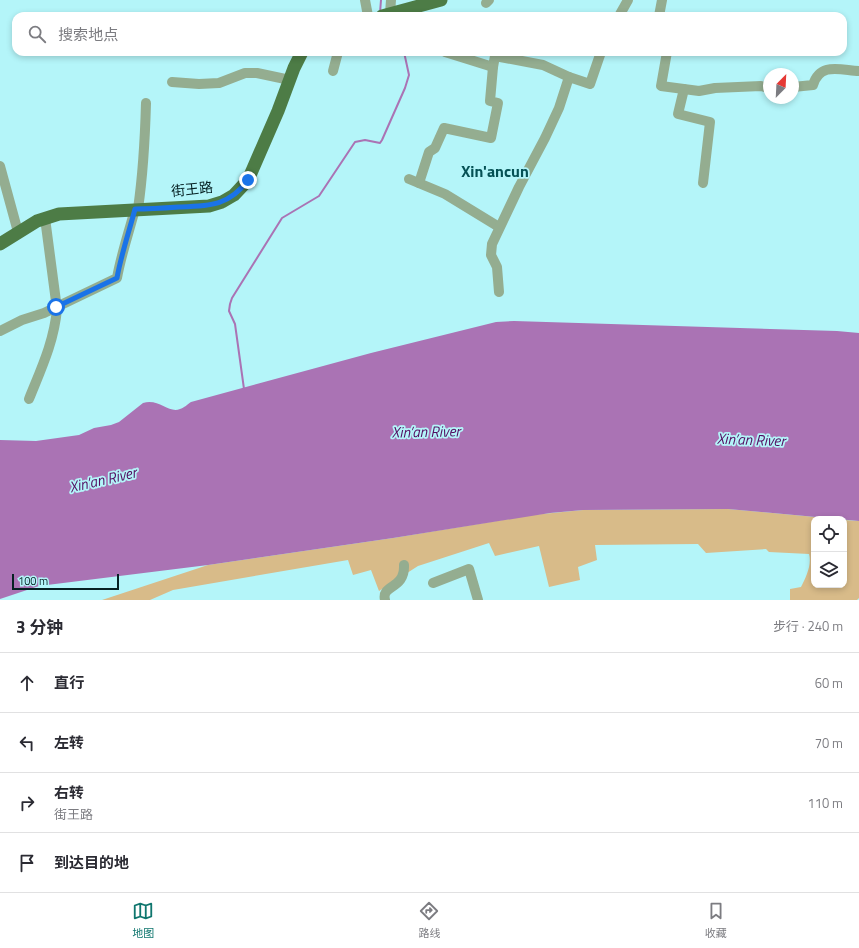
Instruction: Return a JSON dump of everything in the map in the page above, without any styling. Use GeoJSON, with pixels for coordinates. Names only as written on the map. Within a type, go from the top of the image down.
{"type":"FeatureCollection","features":[{"type":"Feature","properties":{"kind":"main road"},"geometry":{"type":"LineString","coordinates":[[398,12],[441,0]]}},
{"type":"Feature","properties":{"kind":"main road","name":"街王路"},"geometry":{"type":"LineString","coordinates":[[0,244],[18,232],[45,218],[67,213],[210,206],[228,198],[239,190],[252,174],[300,56]]}},
{"type":"Feature","properties":{"kind":"street"},"geometry":{"type":"LineString","coordinates":[[365,0],[367,12]]}},
{"type":"Feature","properties":{"kind":"street"},"geometry":{"type":"LineString","coordinates":[[388,12],[391,0]]}},
{"type":"Feature","properties":{"kind":"street"},"geometry":{"type":"LineString","coordinates":[[621,12],[628,0]]}},
{"type":"Feature","properties":{"kind":"street"},"geometry":{"type":"LineString","coordinates":[[660,12],[662,0]]}},
{"type":"Feature","properties":{"kind":"street"},"geometry":{"type":"LineString","coordinates":[[333,71],[337,56]]}},
{"type":"Feature","properties":{"kind":"street"},"geometry":{"type":"LineString","coordinates":[[458,56],[493,67]]}},
{"type":"Feature","properties":{"kind":"street"},"geometry":{"type":"LineString","coordinates":[[419,183],[429,152],[435,148],[444,128],[491,138],[498,103],[490,101],[495,56],[544,65],[569,77],[590,84],[600,56]]}},
{"type":"Feature","properties":{"kind":"street"},"geometry":{"type":"LineString","coordinates":[[666,56],[662,86],[698,91],[722,88],[763,86]]}},
{"type":"Feature","properties":{"kind":"street"},"geometry":{"type":"LineString","coordinates":[[799,86],[813,85],[819,74],[828,68],[859,71]]}},
{"type":"Feature","properties":{"kind":"street"},"geometry":{"type":"LineString","coordinates":[[172,82],[199,84],[219,83],[245,73],[257,73],[290,80]]}},
{"type":"Feature","properties":{"kind":"street"},"geometry":{"type":"LineString","coordinates":[[499,292],[497,267],[490,250],[499,227],[559,108],[569,77]]}},
{"type":"Feature","properties":{"kind":"street"},"geometry":{"type":"LineString","coordinates":[[684,89],[678,114],[710,122],[703,183]]}},
{"type":"Feature","properties":{"kind":"street"},"geometry":{"type":"LineString","coordinates":[[0,331],[56,307],[117,278],[120,259],[126,246],[141,190],[146,103]]}},
{"type":"Feature","properties":{"kind":"street"},"geometry":{"type":"LineString","coordinates":[[0,166],[18,232]]}},
{"type":"Feature","properties":{"kind":"street"},"geometry":{"type":"LineString","coordinates":[[408,178],[445,194],[499,227]]}},
{"type":"Feature","properties":{"kind":"street"},"geometry":{"type":"LineString","coordinates":[[29,399],[51,346],[55,328],[56,307],[45,218]]}},
{"type":"Feature","properties":{"kind":"street"},"geometry":{"type":"LineString","coordinates":[[385,598],[386,591],[402,580],[404,565]]}},
{"type":"Feature","properties":{"kind":"street"},"geometry":{"type":"LineString","coordinates":[[433,583],[469,569],[478,600]]}},
{"type":"Feature","properties":{"kind":"shaded area"},"geometry":{"type":"Polygon","coordinates":[[[728,509],[811,517],[811,588],[847,588],[847,520],[859,521],[859,598],[857,600],[790,600],[790,589],[801,587],[807,575],[810,562],[809,554],[769,552],[766,549],[706,553],[698,544],[595,545],[597,560],[578,567],[580,580],[549,587],[539,546],[495,556],[489,543],[418,566],[379,591],[371,570],[353,575],[348,560],[173,590],[150,600],[102,600],[208,565],[393,538],[532,515],[583,510],[728,509]]]}},
{"type":"Feature","properties":{"kind":"water","name":"Xin’an River"},"geometry":{"type":"Polygon","coordinates":[[[514,321],[837,331],[859,333],[859,521],[847,520],[847,516],[811,517],[728,509],[583,510],[550,513],[208,565],[39,586],[0,599],[0,440],[36,441],[79,435],[94,428],[119,422],[143,403],[149,402],[159,404],[176,410],[183,408],[191,402],[371,353],[496,322],[514,321]]]}},
{"type":"Feature","properties":{"kind":"waterway"},"geometry":{"type":"LineString","coordinates":[[380,12],[381,0]]}},
{"type":"Feature","properties":{"kind":"waterway"},"geometry":{"type":"LineString","coordinates":[[244,389],[235,324],[229,311],[232,298],[282,218],[319,196],[355,142],[365,140],[380,143],[405,88],[409,75],[405,56]]}},
{"type":"Feature","properties":{"kind":"district","name":"Xin'ancun"},"geometry":{"type":"Point","coordinates":[495,171]}},
{"type":"Feature","properties":{"kind":"route"},"geometry":{"type":"LineString","coordinates":[[56,307],[117,278],[120,259],[126,246],[135,209],[210,206],[222,202],[234,195],[248,180]]}}]}
